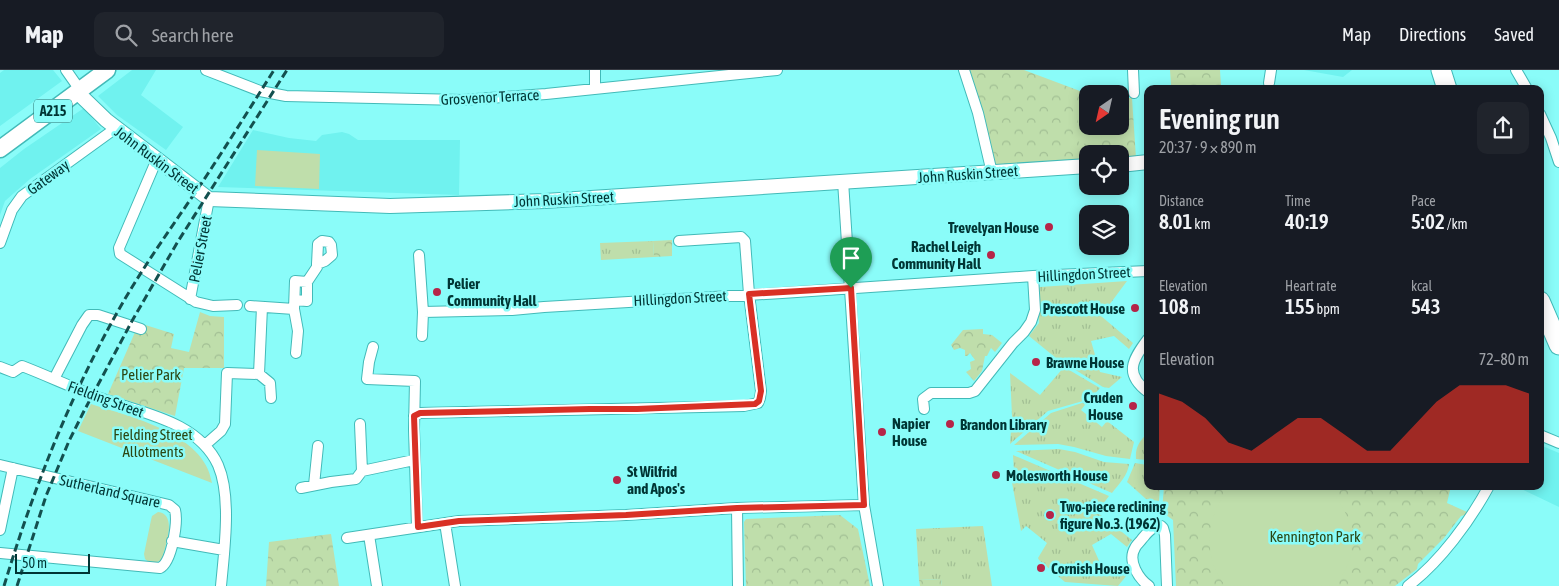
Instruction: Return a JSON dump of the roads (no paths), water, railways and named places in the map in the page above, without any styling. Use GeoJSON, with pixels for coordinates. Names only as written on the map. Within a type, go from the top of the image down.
{"type":"FeatureCollection","features":[{"type":"Feature","properties":{"kind":"highway"},"geometry":{"type":"LineString","coordinates":[[1440,70],[1446,85]]}},
{"type":"Feature","properties":{"kind":"highway"},"geometry":{"type":"LineString","coordinates":[[1544,310],[1559,345]]}},
{"type":"Feature","properties":{"kind":"main road","name":"A215"},"geometry":{"type":"LineString","coordinates":[[0,149],[107,70]]}},
{"type":"Feature","properties":{"kind":"street"},"geometry":{"type":"LineString","coordinates":[[66,70],[79,91]]}},
{"type":"Feature","properties":{"kind":"street","name":"Grosvenor Terrace"},"geometry":{"type":"LineString","coordinates":[[206,70],[260,91],[286,96],[462,100],[595,89],[777,70]]}},
{"type":"Feature","properties":{"kind":"street"},"geometry":{"type":"LineString","coordinates":[[594,70],[595,89]]}},
{"type":"Feature","properties":{"kind":"street"},"geometry":{"type":"LineString","coordinates":[[964,70],[978,113],[992,173]]}},
{"type":"Feature","properties":{"kind":"street"},"geometry":{"type":"LineString","coordinates":[[1133,70],[1134,93]]}},
{"type":"Feature","properties":{"kind":"street"},"geometry":{"type":"LineString","coordinates":[[1269,83],[1272,70]]}},
{"type":"Feature","properties":{"kind":"street"},"geometry":{"type":"LineString","coordinates":[[1516,70],[1525,85]]}},
{"type":"Feature","properties":{"kind":"street","name":"John Ruskin Street"},"geometry":{"type":"LineString","coordinates":[[79,91],[116,128],[209,199],[410,205],[545,201],[1079,167]]}},
{"type":"Feature","properties":{"kind":"street"},"geometry":{"type":"LineString","coordinates":[[1544,123],[1559,162]]}},
{"type":"Feature","properties":{"kind":"street","name":"Gateway"},"geometry":{"type":"LineString","coordinates":[[0,243],[12,210],[22,196],[116,128]]}},
{"type":"Feature","properties":{"kind":"street"},"geometry":{"type":"LineString","coordinates":[[157,160],[119,251],[124,258],[190,299],[204,305],[237,305]]}},
{"type":"Feature","properties":{"kind":"street"},"geometry":{"type":"LineString","coordinates":[[1129,163],[1144,162]]}},
{"type":"Feature","properties":{"kind":"street"},"geometry":{"type":"LineString","coordinates":[[843,181],[864,505],[878,586]]}},
{"type":"Feature","properties":{"kind":"street","name":"Pelier Street"},"geometry":{"type":"LineString","coordinates":[[190,299],[209,199]]}},
{"type":"Feature","properties":{"kind":"street"},"geometry":{"type":"LineString","coordinates":[[414,416],[420,413],[744,406],[758,403],[761,391],[749,294],[745,241],[741,237],[679,241]]}},
{"type":"Feature","properties":{"kind":"street"},"geometry":{"type":"LineString","coordinates":[[419,255],[423,312],[422,336]]}},
{"type":"Feature","properties":{"kind":"street"},"geometry":{"type":"LineString","coordinates":[[296,353],[298,331],[295,281],[307,282],[317,264]]}},
{"type":"Feature","properties":{"kind":"street","name":"Hillingdon Street"},"geometry":{"type":"LineString","coordinates":[[423,312],[512,310],[544,306],[1033,276],[1144,271]]}},
{"type":"Feature","properties":{"kind":"street"},"geometry":{"type":"LineString","coordinates":[[924,410],[923,399],[931,393],[969,393],[975,391],[1024,332],[1031,322],[1035,310],[1033,276]]}},
{"type":"Feature","properties":{"kind":"street"},"geometry":{"type":"LineString","coordinates":[[250,306],[262,307],[295,304]]}},
{"type":"Feature","properties":{"kind":"street"},"geometry":{"type":"LineString","coordinates":[[259,374],[262,307]]}},
{"type":"Feature","properties":{"kind":"street"},"geometry":{"type":"LineString","coordinates":[[54,379],[89,315],[98,315],[141,329]]}},
{"type":"Feature","properties":{"kind":"street"},"geometry":{"type":"LineString","coordinates":[[1144,344],[1136,354],[1134,362],[1136,383],[1144,389]]}},
{"type":"Feature","properties":{"kind":"street"},"geometry":{"type":"LineString","coordinates":[[373,346],[367,379],[416,382],[414,460],[418,527]]}},
{"type":"Feature","properties":{"kind":"street","name":"Fielding Street"},"geometry":{"type":"LineString","coordinates":[[0,367],[13,372],[22,366],[98,397],[168,421],[193,435],[206,445],[218,465],[226,501],[221,586]]}},
{"type":"Feature","properties":{"kind":"street"},"geometry":{"type":"LineString","coordinates":[[206,445],[225,424],[227,373],[259,374],[270,384],[271,398]]}},
{"type":"Feature","properties":{"kind":"street"},"geometry":{"type":"LineString","coordinates":[[360,424],[362,472]]}},
{"type":"Feature","properties":{"kind":"street"},"geometry":{"type":"LineString","coordinates":[[1544,436],[1559,443]]}},
{"type":"Feature","properties":{"kind":"street"},"geometry":{"type":"LineString","coordinates":[[314,485],[318,446]]}},
{"type":"Feature","properties":{"kind":"street"},"geometry":{"type":"LineString","coordinates":[[302,488],[356,479],[362,472],[414,460]]}},
{"type":"Feature","properties":{"kind":"street","name":"Sutherland Square"},"geometry":{"type":"LineString","coordinates":[[0,465],[169,505],[176,512],[172,541],[167,562],[163,567],[157,568],[0,553]]}},
{"type":"Feature","properties":{"kind":"street"},"geometry":{"type":"LineString","coordinates":[[0,530],[13,468]]}},
{"type":"Feature","properties":{"kind":"street"},"geometry":{"type":"LineString","coordinates":[[1411,584],[1449,544],[1475,512],[1487,490]]}},
{"type":"Feature","properties":{"kind":"street"},"geometry":{"type":"LineString","coordinates":[[347,538],[459,521],[626,515],[737,508],[864,505]]}},
{"type":"Feature","properties":{"kind":"street"},"geometry":{"type":"LineString","coordinates":[[737,508],[738,586]]}},
{"type":"Feature","properties":{"kind":"street"},"geometry":{"type":"LineString","coordinates":[[445,523],[456,586]]}},
{"type":"Feature","properties":{"kind":"street"},"geometry":{"type":"LineString","coordinates":[[1149,586],[1137,574],[1132,554],[1150,530],[1161,526],[1165,534],[1167,586]]}},
{"type":"Feature","properties":{"kind":"street"},"geometry":{"type":"LineString","coordinates":[[369,535],[376,586]]}},
{"type":"Feature","properties":{"kind":"street"},"geometry":{"type":"LineString","coordinates":[[172,541],[224,550]]}},
{"type":"Feature","properties":{"kind":"railway"},"geometry":{"type":"LineString","coordinates":[[4,586],[40,480],[68,411],[100,344],[139,276],[207,175],[274,70]]}},
{"type":"Feature","properties":{"kind":"railway"},"geometry":{"type":"LineString","coordinates":[[17,586],[46,496],[84,411],[132,321],[177,243],[287,70]]}},
{"type":"Feature","properties":{"kind":"place","name":"Trevelyan House"},"geometry":{"type":"Point","coordinates":[1049,227]}},
{"type":"Feature","properties":{"kind":"place","name":"Rachel Leigh Community Hall"},"geometry":{"type":"Point","coordinates":[991,255]}},
{"type":"Feature","properties":{"kind":"place","name":"Pelier Community Hall"},"geometry":{"type":"Point","coordinates":[437,292]}},
{"type":"Feature","properties":{"kind":"place","name":"Prescott House"},"geometry":{"type":"Point","coordinates":[1135,308]}},
{"type":"Feature","properties":{"kind":"place","name":"Brawne House"},"geometry":{"type":"Point","coordinates":[1036,362]}},
{"type":"Feature","properties":{"kind":"place","name":"Cruden House"},"geometry":{"type":"Point","coordinates":[1133,406]}},
{"type":"Feature","properties":{"kind":"place","name":"Brandon Library"},"geometry":{"type":"Point","coordinates":[950,424]}},
{"type":"Feature","properties":{"kind":"place","name":"Napier House"},"geometry":{"type":"Point","coordinates":[882,432]}},
{"type":"Feature","properties":{"kind":"place","name":"Molesworth House"},"geometry":{"type":"Point","coordinates":[996,475]}},
{"type":"Feature","properties":{"kind":"place","name":"St Wilfrid and Apos's"},"geometry":{"type":"Point","coordinates":[617,480]}},
{"type":"Feature","properties":{"kind":"place","name":"Two-piece reclining figure No.3. (1962)"},"geometry":{"type":"Point","coordinates":[1050,515]}},
{"type":"Feature","properties":{"kind":"place","name":"Cornish House"},"geometry":{"type":"Point","coordinates":[1041,568]}},
{"type":"Feature","properties":{"kind":"park label","name":"Pelier Park"},"geometry":{"type":"Point","coordinates":[151,374]}},
{"type":"Feature","properties":{"kind":"park label","name":"Fielding Street Allotments"},"geometry":{"type":"Point","coordinates":[153,442]}},
{"type":"Feature","properties":{"kind":"park label","name":"Kennington Park"},"geometry":{"type":"Point","coordinates":[1315,536]}}]}
